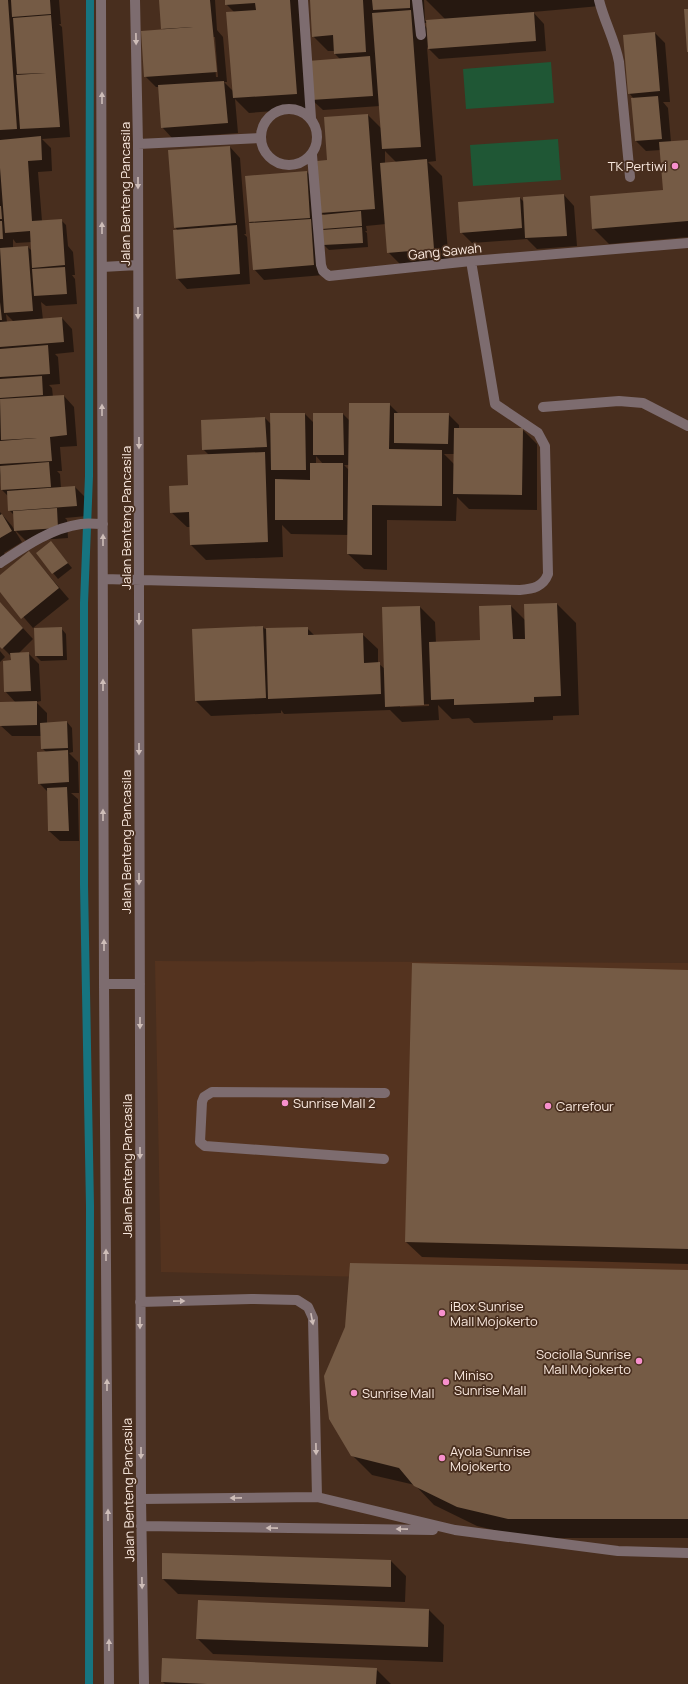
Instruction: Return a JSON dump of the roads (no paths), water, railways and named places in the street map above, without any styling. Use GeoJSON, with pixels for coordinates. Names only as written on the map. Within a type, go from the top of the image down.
{"type":"FeatureCollection","features":[{"type":"Feature","properties":{"kind":"street","name":"Jalan Benteng Pancasila"},"geometry":{"type":"LineString","coordinates":[[101,0],[102,267],[99,524],[103,578],[104,984],[110,1684]]}},
{"type":"Feature","properties":{"kind":"street","name":"Jalan Benteng Pancasila"},"geometry":{"type":"LineString","coordinates":[[136,0],[138,144],[141,1526],[144,1684]]}},
{"type":"Feature","properties":{"kind":"street"},"geometry":{"type":"LineString","coordinates":[[303,0],[311,118]]}},
{"type":"Feature","properties":{"kind":"street"},"geometry":{"type":"LineString","coordinates":[[417,0],[421,35]]}},
{"type":"Feature","properties":{"kind":"street"},"geometry":{"type":"LineString","coordinates":[[600,0],[618,56],[630,177]]}},
{"type":"Feature","properties":{"kind":"street"},"geometry":{"type":"LineString","coordinates":[[293,108],[303,112],[311,118],[316,126],[318,136],[317,146],[312,155],[295,165],[285,165],[276,162],[268,156],[263,148],[261,138],[262,128],[266,119],[274,112],[293,108]]}},
{"type":"Feature","properties":{"kind":"street"},"geometry":{"type":"LineString","coordinates":[[138,144],[261,138]]}},
{"type":"Feature","properties":{"kind":"street","name":"Gang Sawah"},"geometry":{"type":"LineString","coordinates":[[312,155],[321,265],[323,271],[329,276],[471,261],[688,243]]}},
{"type":"Feature","properties":{"kind":"street"},"geometry":{"type":"LineString","coordinates":[[103,578],[520,590],[530,589],[541,585],[545,581],[548,574],[545,446],[538,433],[495,404],[471,261]]}},
{"type":"Feature","properties":{"kind":"street"},"geometry":{"type":"LineString","coordinates":[[102,267],[138,265]]}},
{"type":"Feature","properties":{"kind":"street"},"geometry":{"type":"LineString","coordinates":[[543,408],[619,401],[643,403],[688,426]]}},
{"type":"Feature","properties":{"kind":"street"},"geometry":{"type":"LineString","coordinates":[[0,563],[26,545],[52,532],[80,524],[99,524]]}},
{"type":"Feature","properties":{"kind":"street"},"geometry":{"type":"LineString","coordinates":[[104,984],[140,984]]}},
{"type":"Feature","properties":{"kind":"street"},"geometry":{"type":"LineString","coordinates":[[384,1159],[205,1146],[200,1142],[202,1102],[204,1096],[212,1092],[385,1093]]}},
{"type":"Feature","properties":{"kind":"street"},"geometry":{"type":"LineString","coordinates":[[140,1302],[251,1299],[298,1300],[308,1307],[313,1318],[317,1497]]}},
{"type":"Feature","properties":{"kind":"street"},"geometry":{"type":"LineString","coordinates":[[141,1499],[317,1497],[455,1530],[618,1551],[688,1553]]}},
{"type":"Feature","properties":{"kind":"street"},"geometry":{"type":"LineString","coordinates":[[141,1526],[455,1530]]}},
{"type":"Feature","properties":{"kind":"waterway"},"geometry":{"type":"LineString","coordinates":[[89,1684],[90,1206],[84,885],[84,603],[89,476],[90,0]]}},
{"type":"Feature","properties":{"kind":"place","name":"TK Pertiwi"},"geometry":{"type":"Point","coordinates":[675,166]}},
{"type":"Feature","properties":{"kind":"place","name":"Sunrise Mall 2"},"geometry":{"type":"Point","coordinates":[285,1103]}},
{"type":"Feature","properties":{"kind":"place","name":"Carrefour"},"geometry":{"type":"Point","coordinates":[548,1106]}},
{"type":"Feature","properties":{"kind":"place","name":"iBox Sunrise Mall Mojokerto"},"geometry":{"type":"Point","coordinates":[442,1313]}},
{"type":"Feature","properties":{"kind":"place","name":"Sociolla Sunrise Mall Mojokerto"},"geometry":{"type":"Point","coordinates":[639,1361]}},
{"type":"Feature","properties":{"kind":"place","name":"Miniso Sunrise Mall"},"geometry":{"type":"Point","coordinates":[446,1382]}},
{"type":"Feature","properties":{"kind":"place","name":"Sunrise Mall"},"geometry":{"type":"Point","coordinates":[354,1393]}},
{"type":"Feature","properties":{"kind":"place","name":"Ayola Sunrise Mojokerto"},"geometry":{"type":"Point","coordinates":[442,1458]}}]}
